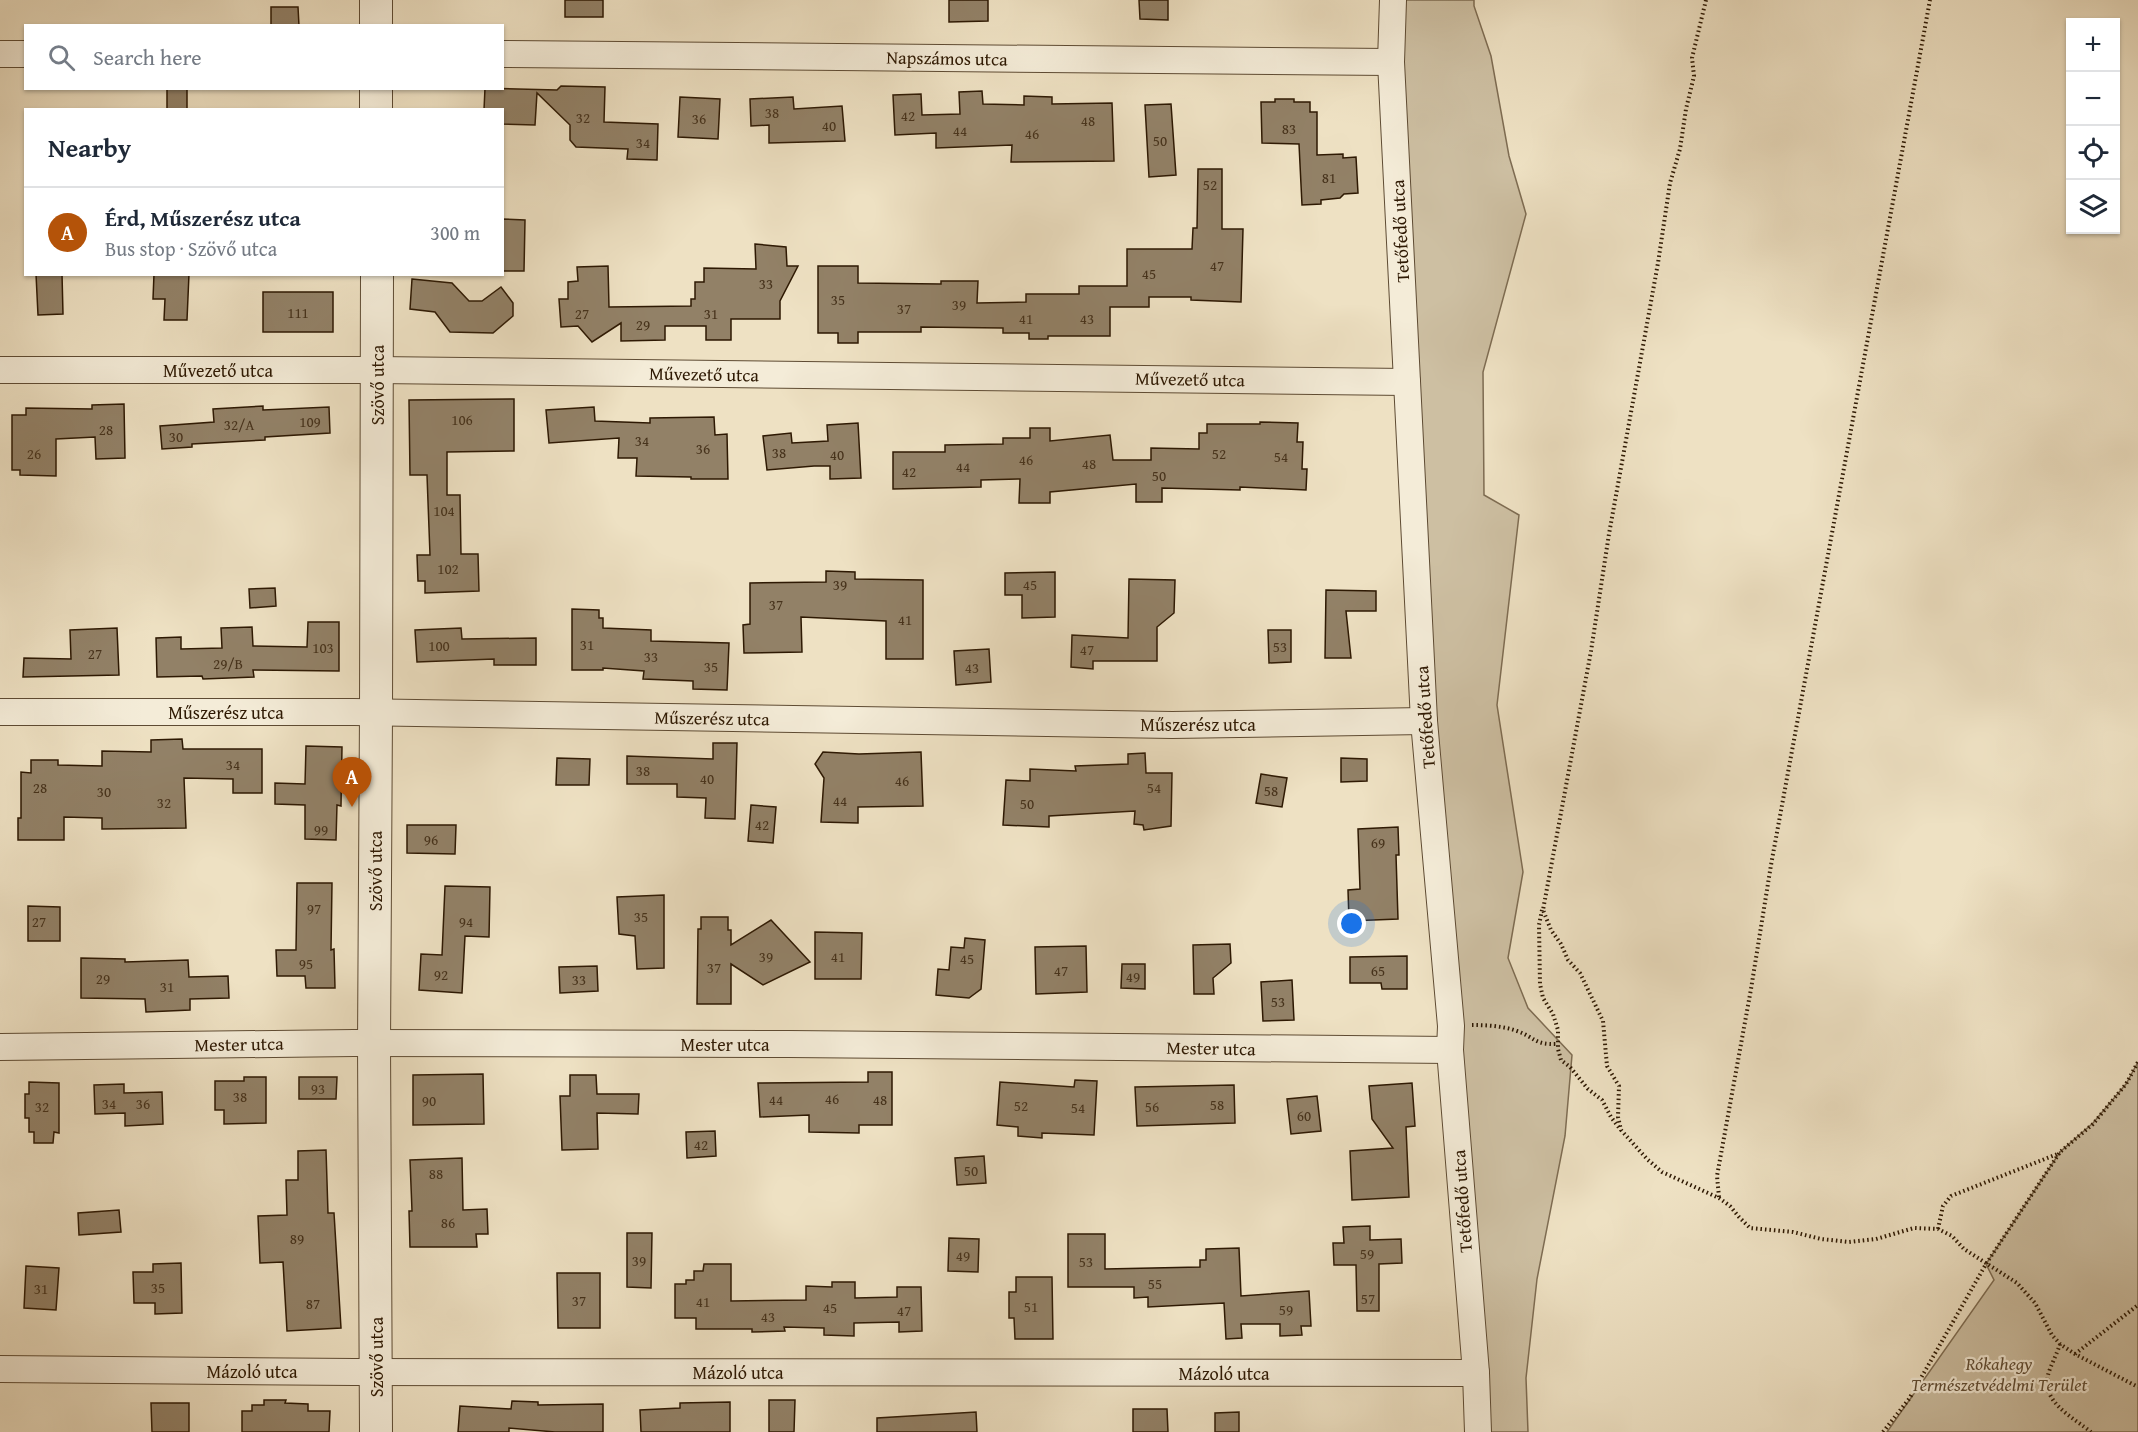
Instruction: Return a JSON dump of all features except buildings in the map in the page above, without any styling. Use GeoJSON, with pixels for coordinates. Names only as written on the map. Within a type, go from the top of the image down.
{"type":"FeatureCollection","features":[{"type":"Feature","properties":{"kind":"street"},"geometry":{"type":"LineString","coordinates":[[376,0],[376,24]]}},
{"type":"Feature","properties":{"kind":"street","name":"Tetőfedő utca"},"geometry":{"type":"LineString","coordinates":[[1393,0],[1391,62],[1424,721],[1451,1038],[1476,1373],[1478,1432]]}},
{"type":"Feature","properties":{"kind":"street"},"geometry":{"type":"LineString","coordinates":[[0,54],[24,54]]}},
{"type":"Feature","properties":{"kind":"street","name":"Napszámos utca"},"geometry":{"type":"LineString","coordinates":[[504,54],[1391,62]]}},
{"type":"Feature","properties":{"kind":"street"},"geometry":{"type":"LineString","coordinates":[[376,90],[376,108]]}},
{"type":"Feature","properties":{"kind":"street","name":"Szövő utca"},"geometry":{"type":"LineString","coordinates":[[376,276],[374,1044],[376,1432]]}},
{"type":"Feature","properties":{"kind":"street","name":"Művezető utca"},"geometry":{"type":"LineString","coordinates":[[0,370],[377,370],[1407,382]]}},
{"type":"Feature","properties":{"kind":"street","name":"Műszerész utca"},"geometry":{"type":"LineString","coordinates":[[0,712],[376,712],[1172,725],[1424,721]]}},
{"type":"Feature","properties":{"kind":"street","name":"Mester utca"},"geometry":{"type":"LineString","coordinates":[[0,1047],[789,1044],[1451,1038]]}},
{"type":"Feature","properties":{"kind":"street","name":"Mázoló utca"},"geometry":{"type":"LineString","coordinates":[[0,1369],[1476,1373]]}},
{"type":"Feature","properties":{"kind":"path"},"geometry":{"type":"LineString","coordinates":[[1706,0],[1692,58],[1694,76],[1680,149],[1670,183],[1591,651],[1539,925],[1540,984],[1543,998],[1553,1014],[1558,1030],[1561,1060],[1570,1067],[1588,1089],[1602,1100],[1611,1117],[1647,1159],[1662,1172],[1719,1198],[1730,1206],[1750,1228],[1793,1232],[1821,1239],[1848,1242],[1876,1239],[1914,1228],[1938,1229],[1952,1236],[1964,1248],[2023,1289],[2035,1303],[2052,1335],[2060,1344],[2138,1388]]}},
{"type":"Feature","properties":{"kind":"path"},"geometry":{"type":"LineString","coordinates":[[1719,1198],[1717,1176],[1771,866],[1930,0]]}},
{"type":"Feature","properties":{"kind":"path"},"geometry":{"type":"LineString","coordinates":[[1543,909],[1551,930],[1569,960],[1580,973],[1603,1021],[1607,1066],[1619,1086],[1618,1117],[1621,1130]]}},
{"type":"Feature","properties":{"kind":"path"},"geometry":{"type":"LineString","coordinates":[[1451,1038],[1488,1025],[1518,1031],[1545,1045],[1558,1044]]}},
{"type":"Feature","properties":{"kind":"path"},"geometry":{"type":"LineString","coordinates":[[1883,1432],[1915,1390],[1986,1264],[2060,1152],[2093,1124],[2126,1083],[2138,1062]]}},
{"type":"Feature","properties":{"kind":"path"},"geometry":{"type":"LineString","coordinates":[[1938,1229],[1943,1206],[1952,1196],[2060,1152]]}},
{"type":"Feature","properties":{"kind":"path"},"geometry":{"type":"LineString","coordinates":[[2075,1354],[2138,1305]]}},
{"type":"Feature","properties":{"kind":"path"},"geometry":{"type":"LineString","coordinates":[[2060,1344],[2048,1375],[2048,1390],[2059,1407],[2091,1432]]}},
{"type":"Feature","properties":{"kind":"green space"},"geometry":{"type":"Polygon","coordinates":[[[1393,0],[1474,0],[1491,56],[1509,156],[1526,214],[1483,372],[1484,495],[1519,515],[1497,705],[1523,872],[1508,958],[1528,1008],[1572,1055],[1565,1136],[1537,1279],[1526,1378],[1528,1432],[1478,1432],[1393,0]]]}},
{"type":"Feature","properties":{"kind":"green space","name":"Rókahegy Természetvédelmi Terület"},"geometry":{"type":"Polygon","coordinates":[[[2138,1062],[2138,1432],[1887,1432],[1994,1280],[1986,1264],[2060,1152],[2093,1123],[2126,1084],[2138,1062]]]}},
{"type":"Feature","properties":{"kind":"place","name":"Érd, Műszerész utca"},"geometry":{"type":"Point","coordinates":[352,807]}}]}
